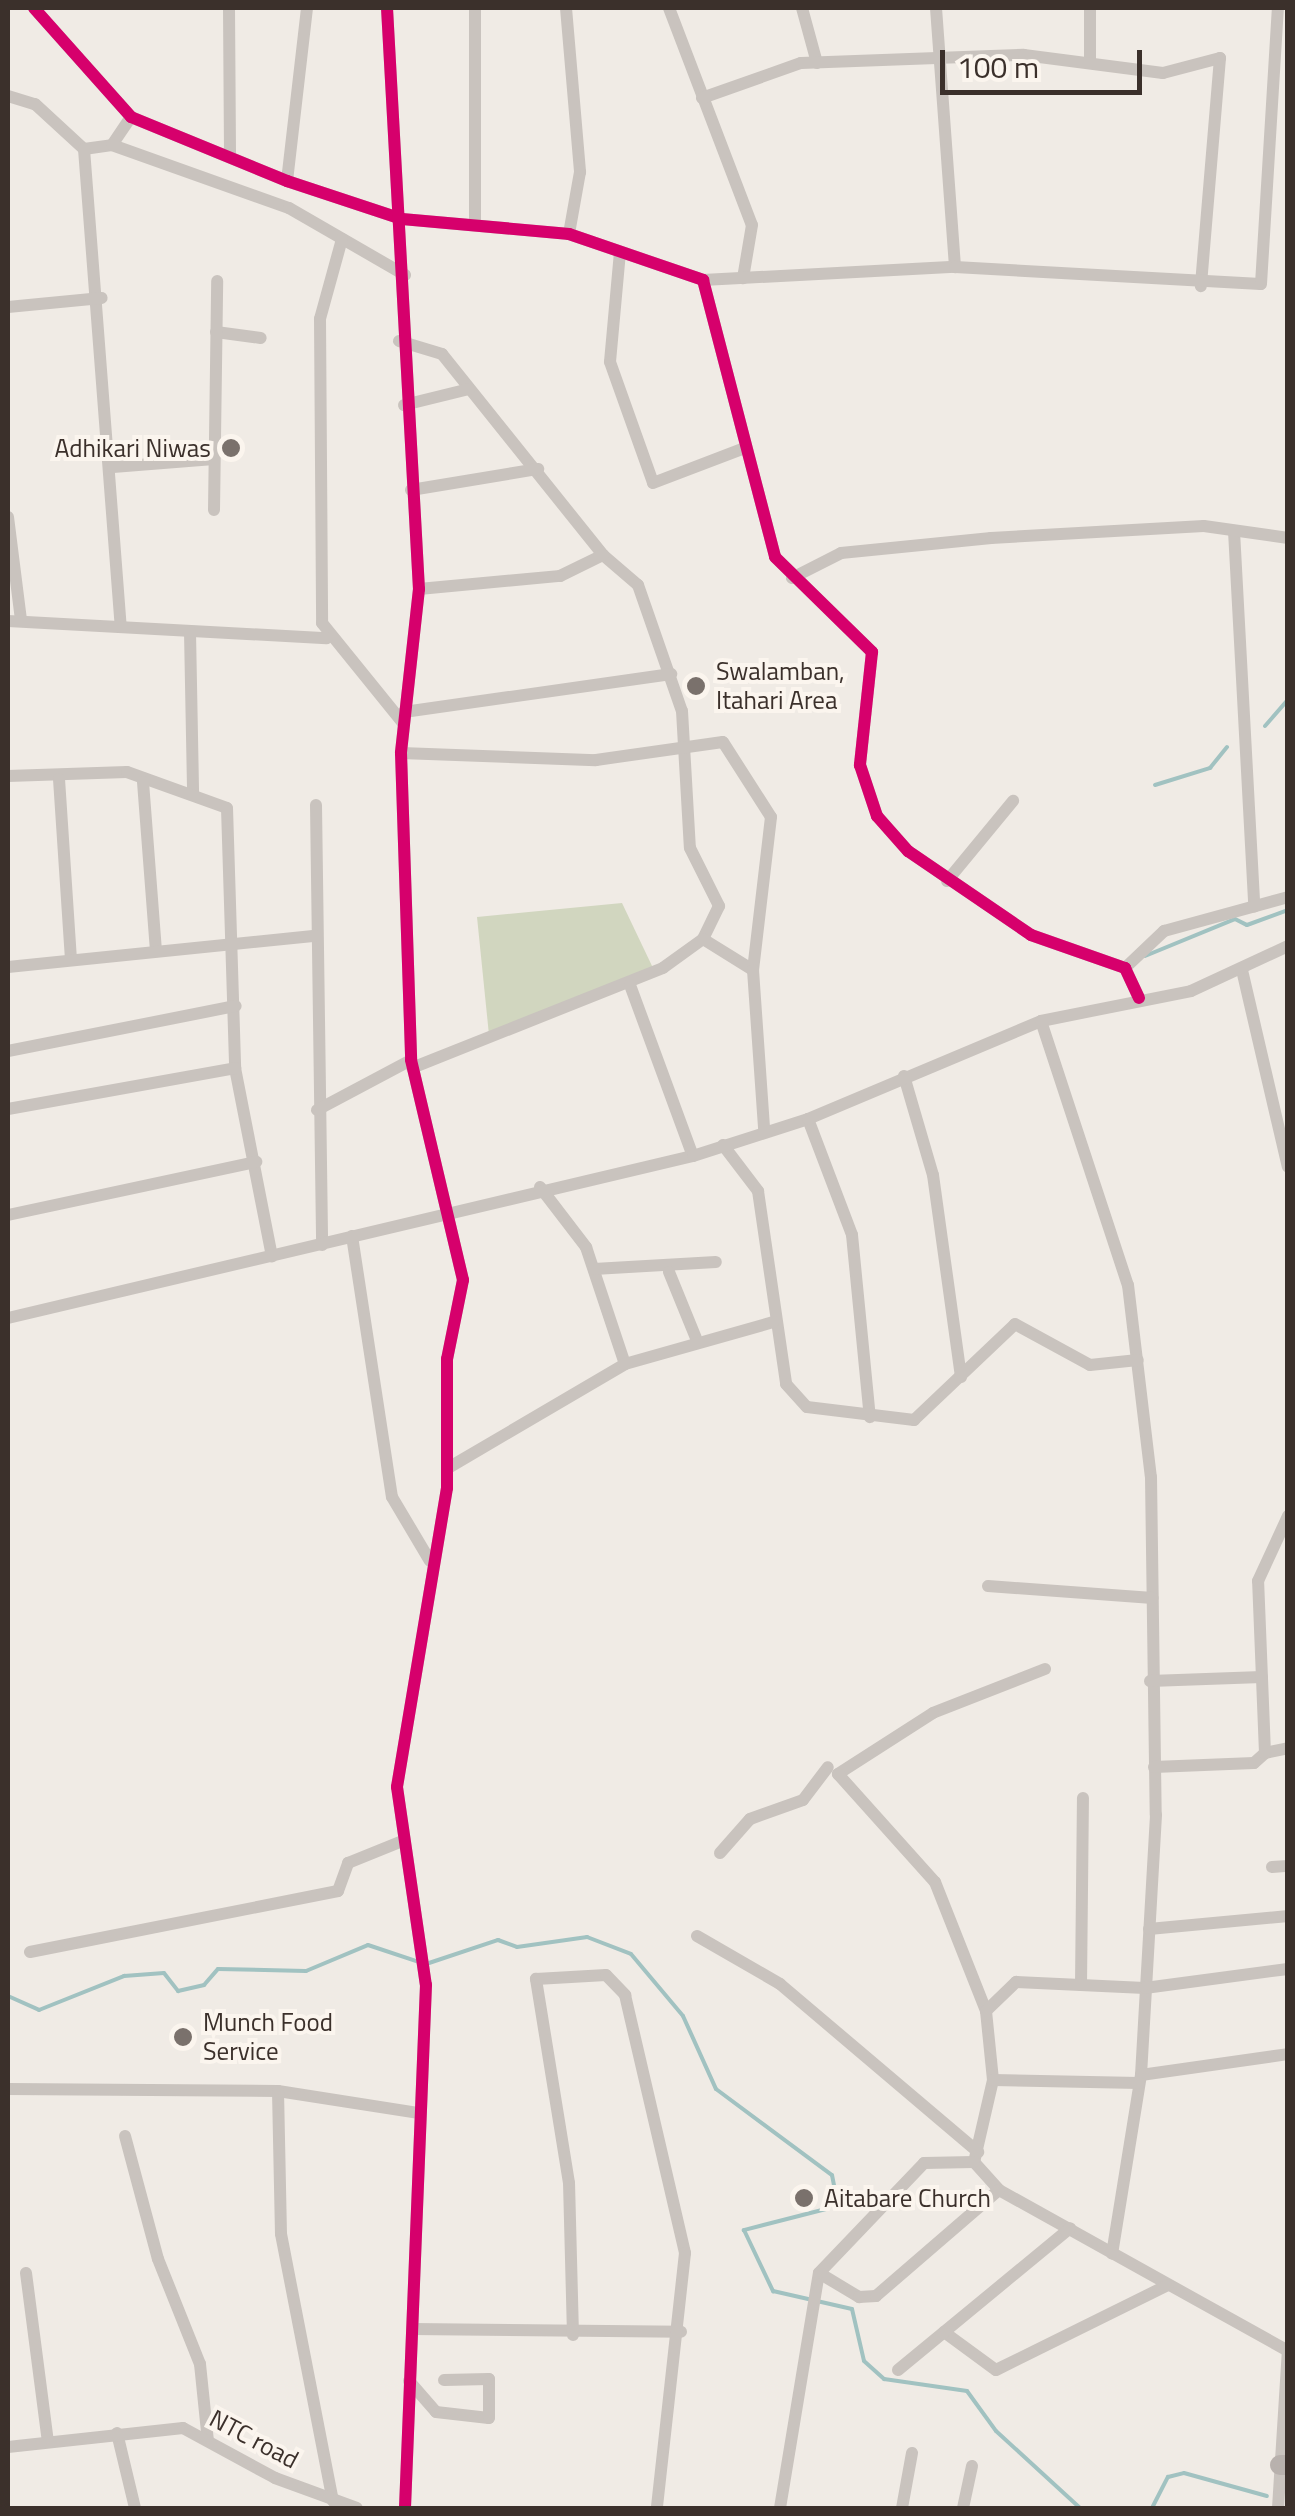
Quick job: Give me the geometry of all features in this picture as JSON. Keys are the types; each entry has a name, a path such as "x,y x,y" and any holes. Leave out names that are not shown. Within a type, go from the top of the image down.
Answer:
{"street":[{"path":"34,8 131,117 287,181 402,219 475,220 569,234 703,280 955,267 1201,286 1261,284 1278,8"},
{"path":"229,8 230,157"},
{"path":"287,181 307,8"},
{"path":"386,8 390,194 402,219 406,276 399,341 419,589 401,754 411,1064 451,1207 463,1280 447,1359 448,1468 430,1561 397,1787 400,1842 426,1986 405,2508"},
{"path":"475,8 475,220"},
{"path":"566,8 580,172 569,234"},
{"path":"669,8 752,225 742,278"},
{"path":"802,8 817,63"},
{"path":"936,8 955,267"},
{"path":"1090,8 1090,63"},
{"path":"702,98 779,67 817,63 940,60 1090,63 1163,73 1220,58 1201,286"},
{"path":"8,96 35,104 84,149"},
{"path":"112,144 131,117"},
{"path":"84,149 112,144 288,208 406,276"},
{"path":"84,149 81,191 102,298 121,627"},
{"path":"342,238 320,319 328,638 404,718"},
{"path":"620,252 610,362 652,483 742,449"},
{"path":"703,280 742,449 776,557 792,578 872,652 862,784 908,852 1031,935 1125,968 1139,998"},
{"path":"214,510 217,281"},
{"path":"8,307 102,298"},
{"path":"216,332 261,338"},
{"path":"317,1110 411,1064 630,985 703,939 719,906 690,848 672,674 638,585 603,555 538,469 434,347 399,341"},
{"path":"404,404 469,389"},
{"path":"112,467 214,458"},
{"path":"411,490 538,469"},
{"path":"8,517 14,620 328,638"},
{"path":"792,578 841,553 1234,531 1288,538"},
{"path":"1234,531 1254,906"},
{"path":"419,589 560,576 603,555"},
{"path":"190,632 193,793"},
{"path":"404,718 672,674"},
{"path":"401,754 596,760 723,742 771,817 753,970 764,1129"},
{"path":"8,776 59,780 104,771 193,793 227,808 235,939 235,1068 272,1256"},
{"path":"59,780 72,960"},
{"path":"144,782 156,951"},
{"path":"948,880 1014,801"},
{"path":"316,805 317,1110 322,1244"},
{"path":"1125,968 1164,931 1288,897"},
{"path":"8,968 235,939 315,936"},
{"path":"703,939 753,970"},
{"path":"8,1318 322,1244 451,1207 694,1156 764,1129 808,1119 1041,1021 1242,970 1288,946"},
{"path":"1242,970 1288,1167"},
{"path":"630,985 694,1156"},
{"path":"8,1051 236,1006"},
{"path":"1041,1021 1120,1255 1138,1360 1153,1598 1150,1681 1154,1767 1146,1988 1140,2079 1112,2254"},
{"path":"8,1109 235,1068"},
{"path":"904,1076 934,1176 961,1377"},
{"path":"808,1119 852,1235 870,1417"},
{"path":"723,1145 758,1191 774,1322 794,1397 870,1417 929,1414 1015,1324 1090,1365 1138,1360"},
{"path":"8,1215 256,1162"},
{"path":"540,1187 594,1269 625,1364"},
{"path":"352,1236 392,1498 430,1561"},
{"path":"594,1269 638,1262 669,1272 716,1262"},
{"path":"669,1272 696,1338"},
{"path":"448,1468 625,1364 696,1338 774,1322"},
{"path":"1265,1753 1260,1569 1288,1516"},
{"path":"988,1586 1153,1598"},
{"path":"976,2157 993,2080 986,2012 935,1882 838,1774 933,1713 1045,1669"},
{"path":"1150,1681 1262,1677"},
{"path":"1154,1767 1254,1762 1265,1753 1288,1748"},
{"path":"720,1853 750,1819 803,1800 828,1767"},
{"path":"1081,1985 1083,1798"},
{"path":"30,1952 338,1891 348,1863 400,1842"},
{"path":"1272,1867 1288,1866"},
{"path":"1149,1929 1288,1916"},
{"path":"697,1936 780,1984 976,2157 999,2190 1287,2350 1284,2465 1278,2508"},
{"path":"986,2012 1011,1983 1146,1988 1288,1969"},
{"path":"573,2335 569,2183 536,1979 606,1975 624,1994 678,2214 681,2332 657,2508"},
{"path":"993,2080 1140,2079 1288,2054"},
{"path":"8,2089 278,2091 419,2112"},
{"path":"278,2091 281,2234 334,2502"},
{"path":"125,2136 158,2260 200,2364 208,2442"},
{"path":"780,2508 816,2314 818,2279 924,2164 976,2157"},
{"path":"818,2279 858,2297 876,2296 999,2190"},
{"path":"898,2370 1070,2228"},
{"path":"26,2272 48,2442"},
{"path":"944,2332 996,2370 1168,2285"},
{"path":"412,2329 573,2335 681,2332"},
{"path":"409,2381 436,2412 489,2418 490,2379 444,2380"},
{"name":"NTC road","path":"8,2447 183,2428 353,2508"},
{"path":"116,2433 135,2508"},
{"path":"902,2508 912,2453"},
{"path":"963,2508 972,2466"}],"green space":[{"path":"622,903 653,968 489,1035 477,917"}],"waterway":[{"path":"1265,726 1288,700"},
{"path":"1155,785 1210,768 1227,747"},
{"path":"1145,956 1235,919 1247,925 1288,910"},
{"path":"429,1963 498,1940 517,1947 587,1937 631,1954 683,2016 716,2089 832,2175 836,2195 826,2209 744,2230 773,2291 852,2309 864,2361 884,2379 967,2391 996,2431 1080,2508"},
{"path":"8,1996 39,2010 124,1976 164,1973 178,1991 204,1985 218,1969 306,1971 368,1945 416,1961"},
{"path":"1152,2508 1168,2477 1184,2473 1267,2496"}],"cycle path":[{"path":"34,8 131,117 287,181 402,219 569,234 703,280 775,557 872,652 860,765 877,816 908,851 1031,935 1125,968 1139,998"},
{"path":"387,8 419,589 401,753 411,1060 463,1280 447,1359 447,1488 397,1787 426,1985 405,2508"}],"place":[{"name":"Adhikari Niwas","path":"231,448"},
{"name":"Swalamban, Itahari Area","path":"696,686"},
{"name":"Munch Food Service","path":"183,2037"},
{"name":"Aitabare Church","path":"804,2198"}]}
